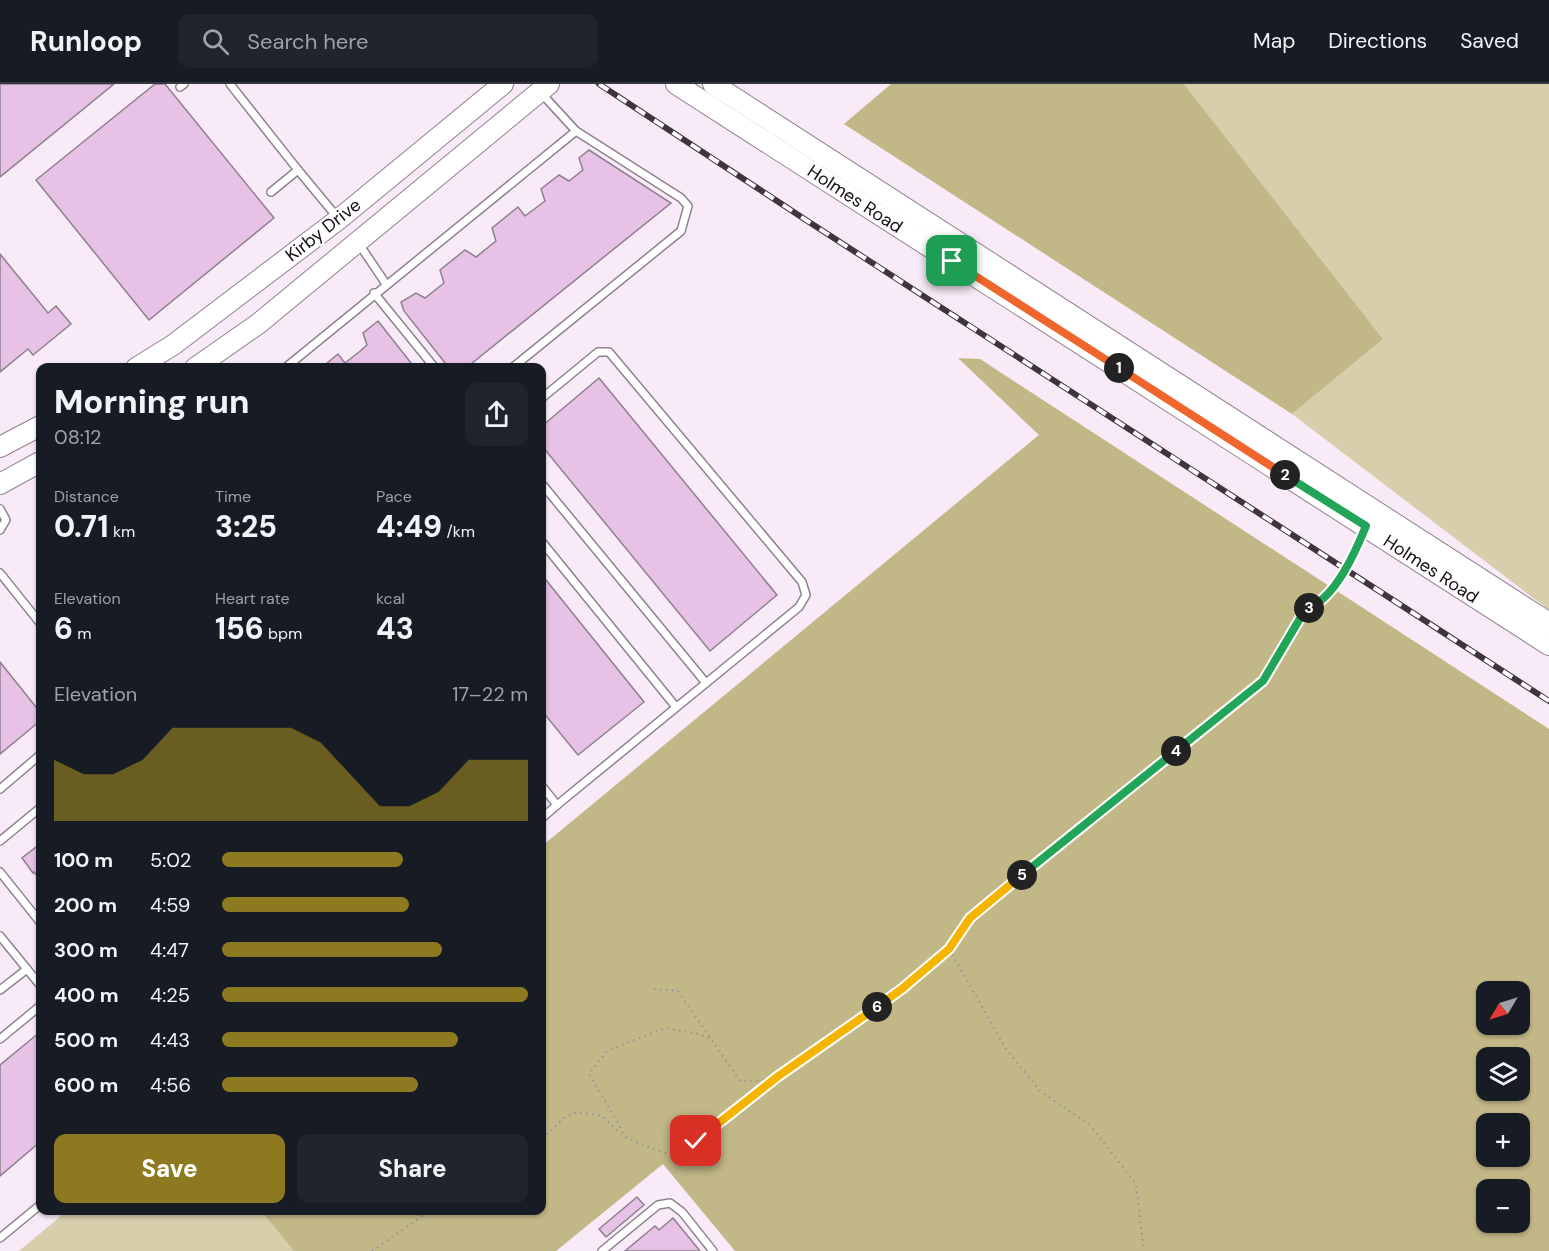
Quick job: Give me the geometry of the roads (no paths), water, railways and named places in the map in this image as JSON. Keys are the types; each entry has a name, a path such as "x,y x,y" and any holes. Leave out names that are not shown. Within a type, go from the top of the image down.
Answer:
{"main road":[{"name":"Kirby Drive","path":"144,363 173,345 339,219 503,84"},
{"name":"Holmes Road","path":"676,84 1549,645"},
{"name":"Holmes Road","path":"713,84 1549,623"},
{"name":"Kirby Drive","path":"202,363 258,324 544,88"},
{"path":"339,219 358,243"},
{"path":"0,447 36,428"},
{"path":"0,484 36,464"}],"lane":[{"path":"230,84 339,219"},
{"path":"518,363 681,231 687,217 688,206 681,198 576,131 544,88"},
{"path":"291,363 374,293 576,131"},
{"path":"271,192 298,170"},
{"path":"358,243 386,284"},
{"path":"374,293 431,363"},
{"path":"546,395 598,352 609,352 802,582 806,595 799,607 546,815"},
{"path":"546,489 706,682"},
{"path":"0,509 6,520 0,530"},
{"path":"546,547 676,707"},
{"path":"0,573 36,618"},
{"path":"0,789 36,758"},
{"path":"546,791 557,805"},
{"path":"0,840 36,811"},
{"path":"0,872 36,917"},
{"path":"0,936 36,980"},
{"path":"0,990 27,969"},
{"path":"0,1039 36,1009"},
{"path":"602,1251 658,1205 670,1203 682,1212 713,1251"},
{"path":"0,1238 36,1208"}],"railway":[{"path":"599,84 1549,701"}]}
